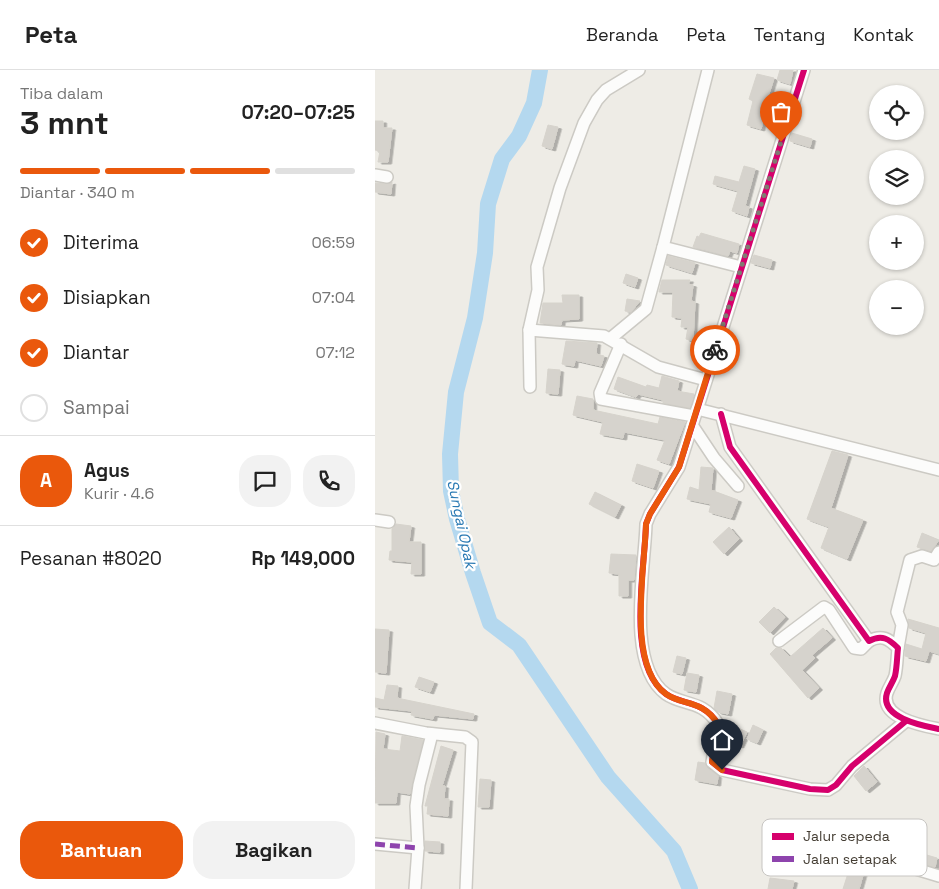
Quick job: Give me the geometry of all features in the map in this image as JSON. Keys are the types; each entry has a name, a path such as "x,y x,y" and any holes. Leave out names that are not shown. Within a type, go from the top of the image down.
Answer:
{"street":[{"path":"530,387 532,330 538,290 537,267 560,188 584,122 606,90 639,70"},
{"path":"708,70 646,309 616,341 600,393 601,399 694,417 721,414 939,470"},
{"path":"804,70 679,467 650,514 646,524 640,620 645,659 657,684 667,694 695,703 718,724 711,758 714,766 809,789 828,790 836,785 852,766 906,721"},
{"path":"663,247 741,268"},
{"path":"532,330 593,334 616,341 658,367 706,380"},
{"path":"721,414 730,447 869,641"},
{"path":"694,417 714,458 738,486"},
{"path":"375,520 389,522"},
{"path":"939,552 934,560 922,556 910,560 897,612 897,617 903,625 895,675 886,697 896,715 906,721 939,729"},
{"path":"779,641 824,607 829,610 854,648 861,649 869,641 881,637 890,640 898,648"},
{"path":"375,723 432,734 465,736 472,742 474,747 466,889"},
{"path":"415,889 418,848 416,806 419,785 432,734"},
{"path":"375,844 418,848"},
{"path":"927,872 939,876"}],"building":[{"path":"780,70 793,70 790,84 777,80"},
{"path":"757,74 774,78 768,97 772,98 769,105 767,105 761,129 747,125 753,101 749,99"},
{"path":"375,121 383,121 383,128 392,128 388,162 378,162 380,151 375,150"},
{"path":"548,125 558,127 552,149 542,146"},
{"path":"792,133 812,139 810,147 790,141"},
{"path":"744,166 755,169 745,206 749,207 747,216 732,211 738,191 713,184 715,176 739,182"},
{"path":"392,182 391,194 375,192 375,183 386,184"},
{"path":"701,233 739,244 737,253 730,251 728,256 693,247 697,236 699,237"},
{"path":"754,255 772,260 770,268 751,263"},
{"path":"668,256 695,263 692,273 666,265"},
{"path":"626,274 638,278 635,287 623,283"},
{"path":"662,280 690,280 688,284 693,285 691,301 695,302 693,341 686,339 688,327 681,327 682,318 672,317 673,292 659,292"},
{"path":"562,295 579,295 579,319 562,320 561,325 540,323 543,303 563,303"},
{"path":"627,299 640,301 631,312 625,311"},
{"path":"697,335 705,336 702,352 694,351"},
{"path":"566,341 597,343 596,354 604,356 601,366 575,360 574,366 562,364"},
{"path":"548,369 560,370 558,394 546,393"},
{"path":"662,376 679,381 677,391 694,394 690,408 663,403 663,400 638,394 636,397 614,389 618,377 646,387 647,385 659,388"},
{"path":"577,396 593,399 593,410 658,424 660,417 685,422 669,464 657,460 665,440 624,432 623,438 600,434 603,422 573,415"},
{"path":"832,451 848,455 831,508 863,520 847,559 821,548 829,527 807,519"},
{"path":"637,464 659,471 653,488 632,481"},
{"path":"701,467 713,468 711,490 738,500 731,518 709,512 711,504 687,499 690,487 699,490"},
{"path":"595,492 621,505 615,517 589,504"},
{"path":"396,524 411,526 409,542 421,542 421,574 411,574 412,562 389,560 390,551 392,551 392,529"},
{"path":"729,527 739,539 724,554 713,542"},
{"path":"922,533 939,540 931,551 917,547"},
{"path":"611,554 636,555 634,580 628,580 628,596 619,596 619,574 609,573"},
{"path":"774,607 785,617 770,633 759,622"},
{"path":"908,619 939,628 939,654 929,651 926,661 905,656 906,644 922,649 926,633 909,628"},
{"path":"823,628 832,638 812,655 815,658 802,670 819,688 808,698 770,654 776,648 781,648 790,657"},
{"path":"375,629 389,630 386,673 375,672"},
{"path":"677,656 686,658 682,674 673,672"},
{"path":"687,673 699,675 696,692 684,690"},
{"path":"419,677 434,682 430,692 415,687"},
{"path":"387,685 398,686 397,698 474,714 473,719 434,715 433,719 411,715 412,711 375,707 375,698 384,700"},
{"path":"717,691 732,694 728,714 718,712 714,708"},
{"path":"753,725 763,730 757,743 747,739"},
{"path":"738,728 747,732 740,746 732,743"},
{"path":"376,732 385,734 383,749 400,751 402,736 423,740 410,794 397,792 396,803 375,803"},
{"path":"441,746 453,750 442,786 445,786 444,799 449,799 448,816 427,814 428,806 425,806"},
{"path":"698,762 705,763 707,768 718,776 717,784 695,780"},
{"path":"864,766 877,782 866,791 854,776"},
{"path":"480,779 491,780 489,807 478,807"},
{"path":"425,841 440,842 440,852 425,851"},
{"path":"927,855 937,858 935,867 927,865"},
{"path":"847,876 863,876 859,889 843,889"},
{"path":"770,878 794,881 792,889 768,889"}],"waterway":[{"name":"Sungai Opak","path":"540,70 534,103 519,136 502,159 488,204 485,253 475,318 456,392 450,454 451,491 457,519 490,623 519,645 608,777 674,851 690,889"}],"marked path":[{"path":"375,844 418,848"}],"cycle path":[{"path":"804,70 679,467 650,514 646,524 641,590 641,639 645,661 653,680 672,698 706,710 718,724 712,762 722,770 810,789 828,790 836,785 852,766 906,721"},
{"path":"721,414 730,447 869,641 885,638 898,648 895,676 887,693 886,702 890,709 904,719 923,726 939,729"}],"way so far":[{"path":"715,350 781,142"}],"route":[{"path":"715,350 679,467 650,514 646,524 646,556 640,620 645,659 657,684 667,694 695,703 718,724 711,758 714,766 722,770"}]}
